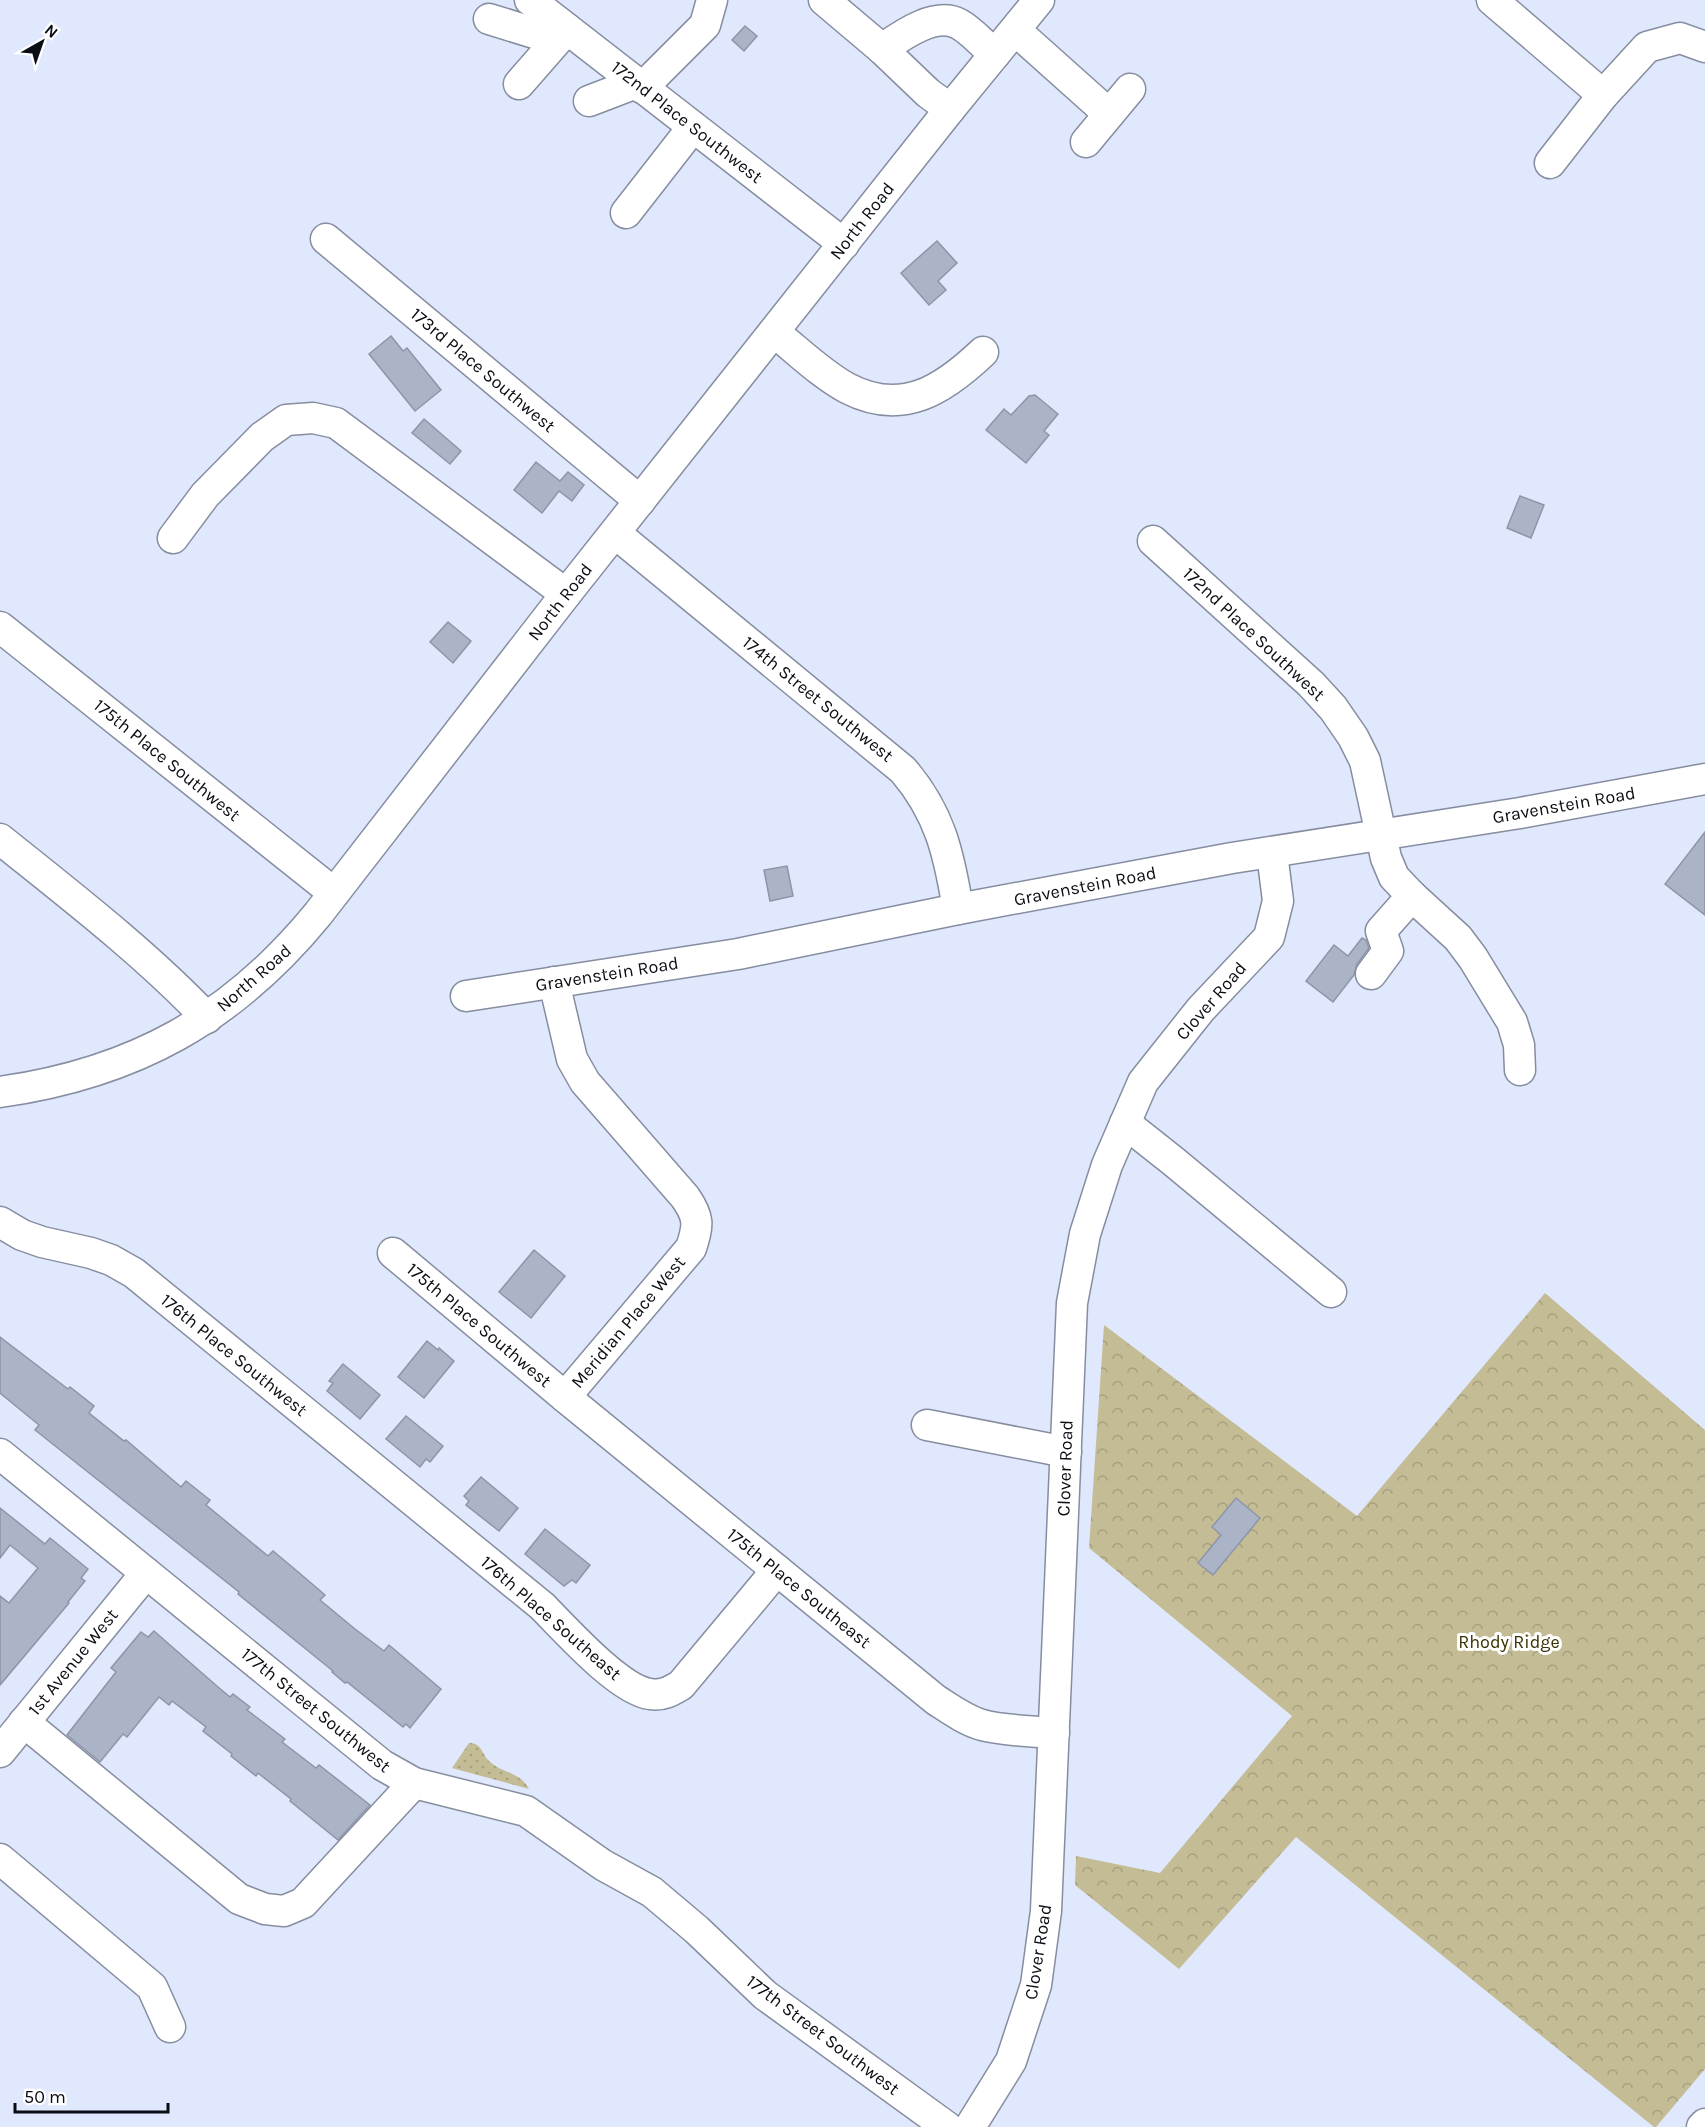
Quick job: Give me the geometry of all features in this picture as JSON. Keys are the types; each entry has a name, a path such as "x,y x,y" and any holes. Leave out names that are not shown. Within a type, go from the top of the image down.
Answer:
{"street":[{"name":"172nd Place Southwest","path":"530,0 562,35 639,85 844,244"},
{"path":"589,101 639,85 705,25 712,0"},
{"path":"824,0 950,110"},
{"name":"North Road","path":"0,1092 71,1079 154,1048 207,1018 274,964 300,936 566,594 1039,0"},
{"path":"1494,1 1603,95"},
{"path":"489,20 562,35 519,84"},
{"path":"882,49 933,20 957,23 995,54"},
{"path":"1015,30 1109,114"},
{"path":"1550,163 1603,95 1647,47 1680,38 1705,47"},
{"path":"1086,142 1130,89"},
{"path":"626,213 693,127"},
{"name":"173rd Place Southwest","path":"326,239 640,501"},
{"path":"774,332 847,388 888,401 900,401 932,391 963,371 983,352"},
{"path":"173,538 205,495 262,437 286,420 313,418 336,423 566,594"},
{"name":"174th Street Southwest","path":"615,533 903,770 920,789 943,835 958,909"},
{"name":"172nd Place Southwest","path":"1153,541 1311,684 1333,708 1353,737 1365,761 1386,858 1394,877 1412,896 1443,922 1473,958 1512,1022 1519,1045 1520,1070"},
{"name":"175th Place Southwest","path":"0,627 334,893"},
{"name":"Gravenstein Road","path":"466,996 738,954 958,909 1232,858 1520,813 1705,780"},
{"path":"0,839 68,893 176,987 207,1018"},
{"name":"Clover Road","path":"970,2127 1011,2061 1036,1984 1046,1911 1072,1303 1085,1234 1107,1165 1143,1083 1201,1009 1269,937 1278,901 1272,853"},
{"path":"1371,974 1388,951 1381,931 1412,896"},
{"name":"Meridian Place West","path":"554,982 572,1059 585,1082 685,1197 696,1213 697,1230 691,1248 565,1397"},
{"path":"1125,1123 1330,1292"},
{"name":"176th Place Southwest","path":"0,1222 22,1235 111,1260 134,1273 447,1529"},
{"name":"175th Place Southwest","path":"393,1253 565,1397"},
{"name":"175th Place Southeast","path":"565,1397 936,1700 981,1725 1054,1733"},
{"path":"927,1425 1066,1452"},
{"name":"177th Street Southwest","path":"0,1454 382,1766 414,1783 526,1811 603,1866 652,1892 697,1930 765,1995 947,2127"},
{"name":"176th Place Southeast","path":"447,1529 542,1606 577,1643 626,1684 650,1694 671,1692 681,1685 777,1570"},
{"name":"1st Avenue West","path":"0,1752 147,1573"},
{"path":"24,1722 239,1899 266,1909 284,1911 303,1903 414,1783"},
{"path":"0,1859 152,1987 171,2027"}],"green space":[{"name":"Rhody Ridge","path":"1545,1293 1705,1430 1705,2069 1656,2127 1296,1837 1179,1969 1075,1885 1076,1856 1160,1873 1292,1716 1089,1548 1104,1325 1357,1516"},
{"path":"469,1743 481,1749 494,1765 521,1779 529,1789 452,1768"}],"building":[{"path":"745,26 757,36 744,51 732,40"},
{"path":"937,241 957,263 938,281 946,290 929,305 901,273"},
{"path":"391,336 403,351 407,348 441,390 415,411 369,354"},
{"path":"1035,395 1058,414 1044,431 1049,435 1026,463 986,430 1004,409 1011,415 1029,396"},
{"path":"424,419 461,451 450,464 412,433"},
{"path":"536,462 560,481 568,472 584,485 572,501 559,491 542,513 514,490"},
{"path":"1520,496 1544,505 1531,538 1507,528"},
{"path":"448,622 471,641 453,663 430,642"},
{"path":"1705,832 1705,915 1665,884"},
{"path":"787,866 793,896 770,901 764,870"},
{"path":"1362,938 1366,940 1369,948 1357,964 1354,975 1333,1002 1306,981 1334,945 1348,956"},
{"path":"534,1250 565,1276 531,1318 499,1292"},
{"path":"0,1337 94,1406 89,1413 124,1441 126,1440 181,1487 186,1481 210,1500 206,1505 268,1556 273,1551 325,1595 320,1600 355,1629 384,1651 389,1645 441,1689 410,1728 406,1724 403,1727 347,1682 345,1683 238,1594 239,1592 35,1430 39,1425 0,1393"},
{"path":"427,1341 454,1361 424,1398 398,1377"},
{"path":"343,1364 380,1395 360,1419 327,1391 333,1383 329,1381"},
{"path":"406,1416 443,1446 430,1462 426,1459 420,1467 386,1439"},
{"path":"481,1477 518,1508 499,1531 466,1505 469,1501 464,1496"},
{"path":"1236,1498 1260,1518 1213,1575 1198,1563 1221,1535 1212,1527"},
{"path":"0,1508 45,1544 50,1538 88,1569 81,1578 85,1581 69,1603 0,1685 0,1596 9,1603 38,1568 10,1545 0,1558"},
{"path":"545,1529 590,1565 576,1583 572,1580 564,1586 525,1554"},
{"path":"154,1631 230,1697 233,1694 250,1707 247,1710 285,1739 282,1742 316,1768 319,1765 370,1805 338,1840 258,1773 256,1776 231,1756 232,1754 203,1731 206,1727 172,1701 169,1705 159,1697 127,1737 123,1734 100,1762 67,1735 116,1672 111,1668 141,1632 148,1637"}]}
